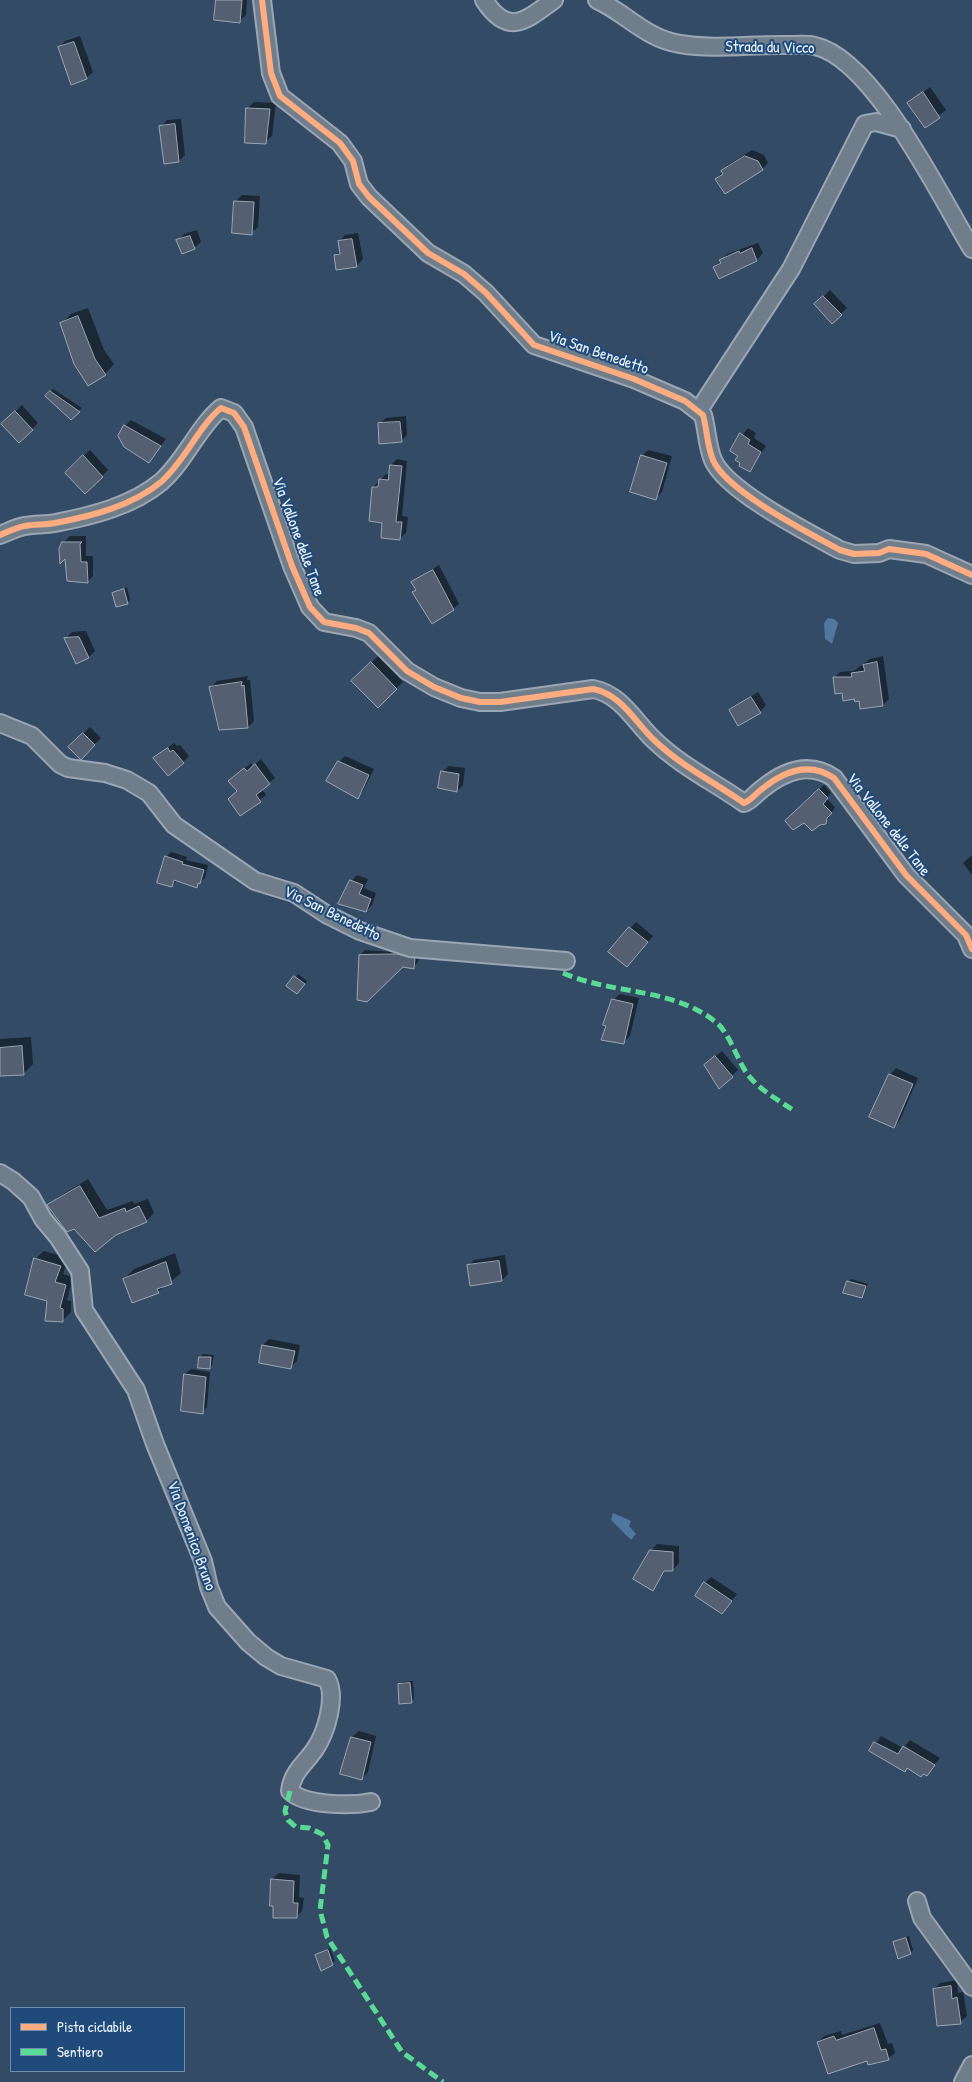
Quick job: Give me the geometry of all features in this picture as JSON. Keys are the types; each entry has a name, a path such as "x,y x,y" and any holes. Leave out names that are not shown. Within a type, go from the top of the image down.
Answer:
{"street":[{"name":"Via San Benedetto","path":"262,0 271,73 280,96 340,143 353,161 359,184 369,197 428,253 464,274 486,293 534,345 634,379 684,400 699,410"},
{"path":"484,0 493,14 506,22 517,23 554,0"},
{"name":"Strada du Vicco","path":"597,0 645,33 678,44 726,48 775,45 816,46 845,61 868,86 902,129 972,249"},
{"path":"902,129 876,122 865,124 791,269 699,410 703,415 713,460 732,483 754,500 840,550 854,554 879,553 888,550 926,554 972,575"},
{"name":"Via Vallone delle Tane","path":"0,535 24,526 54,524 91,515 135,499 161,482 178,464 212,415 221,408 234,413 244,427 292,566 310,607 324,622 356,628 369,634 406,671 434,687 461,698 480,702 500,702 593,689 606,692 631,713 654,740 680,762 744,803 751,800 774,779 790,772 805,769 822,770 834,778 906,875 966,935 972,949"},
{"name":"Via San Benedetto","path":"0,723 32,736 68,768 106,773 134,784 149,793 174,825 255,881 294,893 326,914 360,931 410,948 566,961"},
{"name":"Via Domenico Bruno","path":"0,1173 18,1184 31,1197 43,1220 58,1237 80,1271 84,1310 136,1390 155,1444 203,1562 209,1587 217,1607 248,1642 266,1657 281,1666 327,1679 331,1687 324,1731 315,1750 300,1765 291,1781 290,1791 296,1797 335,1804 355,1805 371,1802"},
{"path":"917,1901 922,1918 972,1988"},
{"path":"963,2082 972,2065"}],"water":[{"path":"828,618 834,619 838,623 832,644 825,639 824,623"},
{"path":"613,1513 631,1521 629,1526 636,1534 631,1540 611,1520"}],"building":[{"path":"216,0 242,0 240,23 214,20"},
{"path":"74,42 87,79 71,85 58,47"},
{"path":"923,92 940,118 925,128 907,103"},
{"path":"246,108 270,109 266,144 245,143"},
{"path":"175,124 179,162 164,164 159,126"},
{"path":"745,156 758,161 763,170 725,194 715,179 723,174 721,171"},
{"path":"234,201 254,202 252,235 232,233"},
{"path":"190,236 195,249 182,254 176,240"},
{"path":"352,239 357,267 336,270 334,255 340,254 338,241"},
{"path":"752,248 757,261 719,279 713,267 721,263 719,260 739,251 740,253"},
{"path":"823,296 842,315 832,324 814,304"},
{"path":"78,316 95,359 106,375 88,386 74,364 60,323"},
{"path":"50,391 80,412 71,420 45,396"},
{"path":"15,411 33,430 19,443 1,424"},
{"path":"400,422 402,442 379,444 378,423"},
{"path":"124,425 161,446 149,463 124,447 118,436"},
{"path":"740,433 750,440 748,444 761,452 750,472 739,466 740,463 735,460 738,456 730,451"},
{"path":"83,455 103,477 85,494 65,473"},
{"path":"641,455 667,463 656,500 630,492"},
{"path":"390,465 402,466 396,522 402,522 400,540 381,538 382,523 369,521 372,487 378,487 379,479 388,480"},
{"path":"62,542 82,542 80,544 81,562 87,562 88,583 67,581 65,559 60,564 59,549"},
{"path":"433,570 454,610 432,624 412,592 416,590 411,582"},
{"path":"124,589 128,604 116,607 112,593"},
{"path":"79,637 89,658 76,664 64,638"},
{"path":"371,662 397,689 378,708 351,681"},
{"path":"877,662 883,706 860,709 859,701 855,702 854,699 843,701 842,693 835,694 833,677 852,677 851,673 865,671 863,665"},
{"path":"242,682 241,686 244,685 248,728 219,730 209,687"},
{"path":"751,697 761,713 738,726 729,710"},
{"path":"83,733 95,745 81,760 68,747"},
{"path":"168,748 170,752 173,750 184,763 168,776 153,758"},
{"path":"338,761 369,775 358,799 326,781"},
{"path":"255,764 270,784 256,795 261,802 240,816 228,799 237,791 228,781 244,768 247,771"},
{"path":"441,771 459,774 457,792 438,788"},
{"path":"819,789 828,798 823,804 832,813 827,818 826,824 820,825 812,831 804,823 793,830 785,821"},
{"path":"165,856 183,862 182,864 204,870 197,888 174,880 172,887 157,883"},
{"path":"350,880 363,885 359,894 371,899 366,912 338,904"},
{"path":"629,927 648,942 627,967 608,952"},
{"path":"397,954 415,958 414,969 403,967 367,1002 357,1000 359,955"},
{"path":"294,976 305,984 297,994 286,986"},
{"path":"612,999 633,1004 624,1044 601,1040 606,1026 603,1025"},
{"path":"22,1046 24,1075 0,1076 0,1048"},
{"path":"715,1056 733,1077 719,1089 704,1065"},
{"path":"889,1074 913,1084 894,1128 869,1117"},
{"path":"80,1186 99,1218 125,1208 126,1212 139,1206 147,1222 116,1235 95,1252 74,1229 67,1232 47,1205"},
{"path":"34,1258 61,1266 55,1282 66,1285 60,1308 63,1309 63,1322 45,1321 47,1301 25,1295"},
{"path":"499,1261 502,1281 470,1286 467,1265"},
{"path":"166,1262 172,1284 157,1289 159,1293 132,1303 123,1279"},
{"path":"847,1281 866,1286 862,1298 843,1293"},
{"path":"262,1345 295,1351 291,1369 259,1363"},
{"path":"199,1357 211,1357 210,1369 198,1368"},
{"path":"184,1374 206,1377 203,1414 181,1411"},
{"path":"650,1550 673,1552 673,1571 664,1571 653,1591 633,1579"},
{"path":"704,1582 732,1601 722,1614 695,1596"},
{"path":"410,1683 412,1703 399,1704 398,1684"},
{"path":"351,1737 371,1742 362,1780 340,1774"},
{"path":"874,1742 898,1754 903,1746 935,1765 927,1776 923,1774 921,1777 907,1768 905,1772 869,1751"},
{"path":"271,1879 294,1881 293,1903 298,1903 297,1918 273,1918 273,1906 270,1906"},
{"path":"906,1938 911,1954 898,1959 893,1942"},
{"path":"328,1950 333,1965 321,1971 315,1955"},
{"path":"951,1986 952,1999 957,1997 961,2024 937,2026 933,1989"},
{"path":"874,2028 881,2050 886,2049 889,2060 868,2065 867,2061 828,2074 817,2042 834,2036 836,2040"}],"marked path":[{"path":"563,973 602,985 662,997 700,1011 722,1028 748,1075 769,1094 793,1110"},
{"path":"290,1791 285,1811 288,1820 296,1827 309,1828 322,1834 328,1845 320,1910 327,1937 402,2052 443,2082"}],"cycle path":[{"path":"262,0 271,73 280,96 340,143 353,161 359,184 369,197 428,253 464,274 486,293 534,345 634,379 685,401 703,415 709,449 713,460 721,472 734,485 770,510 840,550 854,554 879,553 889,549 926,554 972,575"},
{"path":"0,535 16,528 83,517 111,509 137,498 170,474 205,425 221,408 234,413 244,427 292,566 310,607 324,622 356,628 369,633 407,671 434,687 461,698 480,702 500,702 593,689 603,692 620,703 647,733 675,758 744,803 770,783 788,773 806,769 825,773 834,778 906,875 966,935 972,949"}]}
